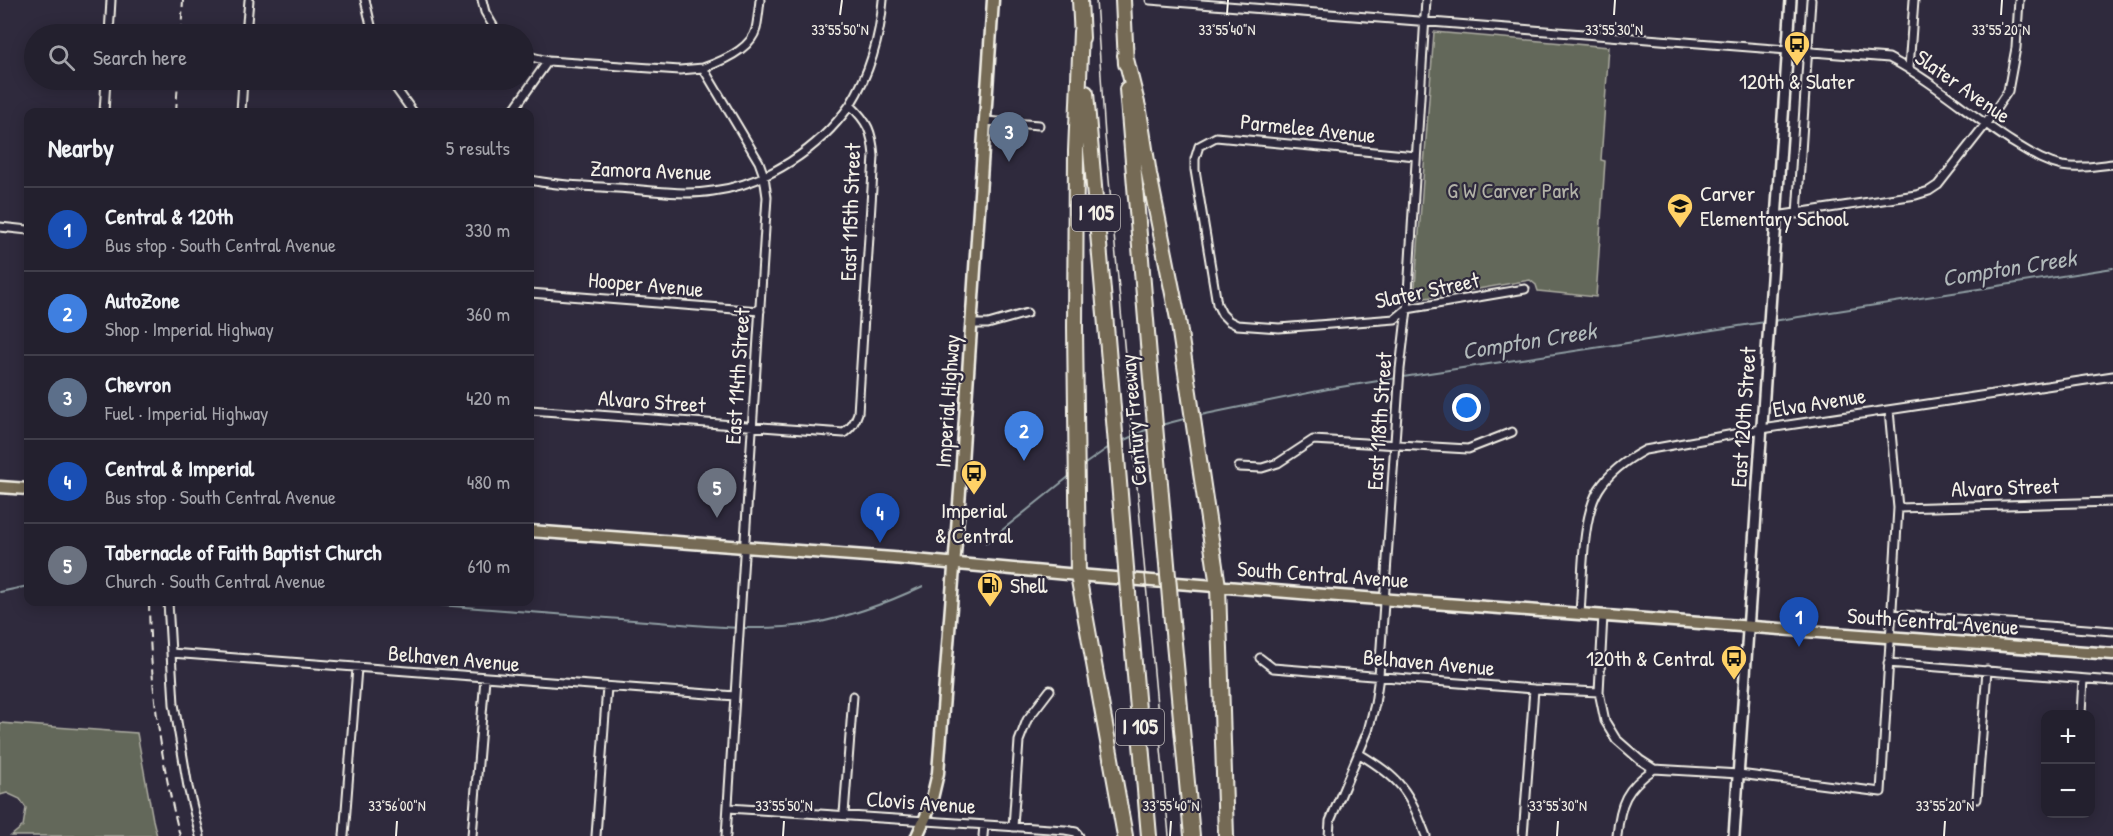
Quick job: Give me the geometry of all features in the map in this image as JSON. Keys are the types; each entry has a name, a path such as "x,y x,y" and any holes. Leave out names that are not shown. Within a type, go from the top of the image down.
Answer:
{"highway":[{"name":"Century Freeway","path":"1080,0 1149,836"},
{"name":"Century Freeway","path":"1123,0 1125,55 1149,356 1192,836"},
{"path":"1081,31 1076,163 1078,575 1125,836"},
{"path":"1125,55 1139,111 1178,319 1218,586 1226,836"}],"main road":[{"name":"Imperial Highway","path":"917,836 926,820 938,773 993,0"},
{"path":"0,487 24,489"},
{"name":"South Central Avenue","path":"534,531 2113,654"}],"street":[{"path":"110,24 111,0"},
{"path":"247,24 249,0"},
{"path":"365,0 371,24"},
{"path":"482,0 485,12 492,24"},
{"path":"534,58 548,61 680,70 703,68 726,60 743,47 756,32 760,0"},
{"path":"850,105 864,80 876,48 883,0"},
{"name":"Slater Avenue","path":"1150,0 1889,58 1908,68 1985,125 2041,159 2064,166 2084,168 2113,164"},
{"name":"East 118th Street","path":"1329,836 1330,821 1368,730 1379,676 1398,395 1407,309 1426,0"},
{"name":"East 120th Street","path":"1734,836 1791,0"},
{"path":"1797,214 1810,0"},
{"path":"1908,68 1914,0"},
{"path":"1776,216 1916,195 1938,185 1985,125 2008,91 2016,48 2019,0"},
{"path":"534,81 548,61"},
{"name":"East 114th Street","path":"703,68 759,162 767,196 726,836"},
{"path":"104,108 105,90"},
{"path":"241,108 242,90"},
{"path":"397,90 410,108"},
{"path":"515,108 528,90"},
{"name":"Zamora Avenue","path":"534,181 690,193 731,188 764,176 809,149 824,137 850,105"},
{"name":"East 115th Street","path":"844,433 855,423 858,413 874,156 869,128 850,105"},
{"path":"985,121 1039,125"},
{"name":"Parmelee Avenue","path":"1229,321 1222,314 1215,293 1195,170 1195,159 1199,146 1216,137 1416,156"},
{"path":"0,227 24,230"},
{"name":"Slater Street","path":"1229,321 1237,325 1260,327 1395,320 1407,309 1525,289"},
{"name":"Hooper Avenue","path":"534,293 760,311"},
{"path":"971,324 988,324 1027,313"},
{"name":"Elva Avenue","path":"1580,613 1589,517 1599,490 1628,459 1645,450 1762,429 2113,376"},
{"name":"Alvaro Street","path":"534,410 844,433"},
{"path":"1603,615 1599,692 1605,721 1616,739 1626,749 1654,769 1739,774 1881,792 1898,508 1889,410"},
{"path":"1239,467 1262,468 1278,463 1313,440 1468,449 1512,432"},
{"name":"Alvaro Street","path":"1898,508 2113,502"},
{"path":"168,606 174,704 188,787 200,836"},
{"name":"South Central Avenue","path":"1891,614 2113,631"},
{"name":"Belhaven Avenue","path":"171,652 735,696"},
{"name":"Belhaven Avenue","path":"1260,658 1273,668 1599,692"},
{"name":"South Central Avenue","path":"1888,663 2113,681"},
{"path":"344,836 357,668"},
{"path":"1977,799 1987,670"},
{"path":"472,836 485,678"},
{"path":"2081,710 2083,679"},
{"path":"596,836 608,687"},
{"path":"1523,836 1534,689"},
{"path":"1013,827 1019,741 1027,720 1050,690"},
{"path":"844,814 854,696"},
{"path":"1358,753 1393,776 1404,788 1413,802 1426,836"},
{"path":"1617,836 1621,805 1640,778 1654,769"},
{"name":"Clovis Avenue","path":"728,808 926,820 1078,834"},
{"path":"983,836 984,825"}],"green space":[{"name":"G W Carver Park","path":"1434,32 1609,47 1601,160 1605,161 1596,297 1538,291 1536,285 1530,280 1414,300"},
{"path":"0,723 137,733 157,836 11,836 23,826 26,808 20,799 7,793 0,795"}],"waterway":[{"name":"Compton Creek","path":"1773,321 2113,268"},
{"name":"Compton Creek","path":"1403,377 1765,322"},
{"name":"Compton Creek","path":"1196,416 1328,389 1397,378"},
{"name":"Compton Creek","path":"1161,425 1188,418"},
{"name":"Compton Creek","path":"1120,442 1150,428"},
{"name":"Compton Creek","path":"1082,466 1112,445"},
{"name":"Compton Creek","path":"986,543 1071,475"},
{"path":"456,606 708,626 770,628 790,627 839,618 882,604 923,586"},
{"path":"0,592 24,587"}],"tram line":[{"path":"1096,0 1105,136 1169,836"}],"railway":[{"path":"182,24 183,0"},
{"path":"176,108 177,90"},
{"path":"149,606 151,661 157,720 180,836"}],"place":[{"name":"120th & Slater","path":"1797,67"},
{"name":"Chevron","path":"1009,162"},
{"name":"Carver Elementary School","path":"1680,229"},
{"name":"AutoZone","path":"1024,461"},
{"name":"Imperial & Central","path":"974,496"},
{"name":"Tabernacle of Faith Baptist Church","path":"717,518"},
{"name":"Central & Imperial","path":"880,543"},
{"name":"Shell","path":"990,608"},
{"name":"Central & 120th","path":"1799,647"},
{"name":"120th & Central","path":"1734,681"}]}
